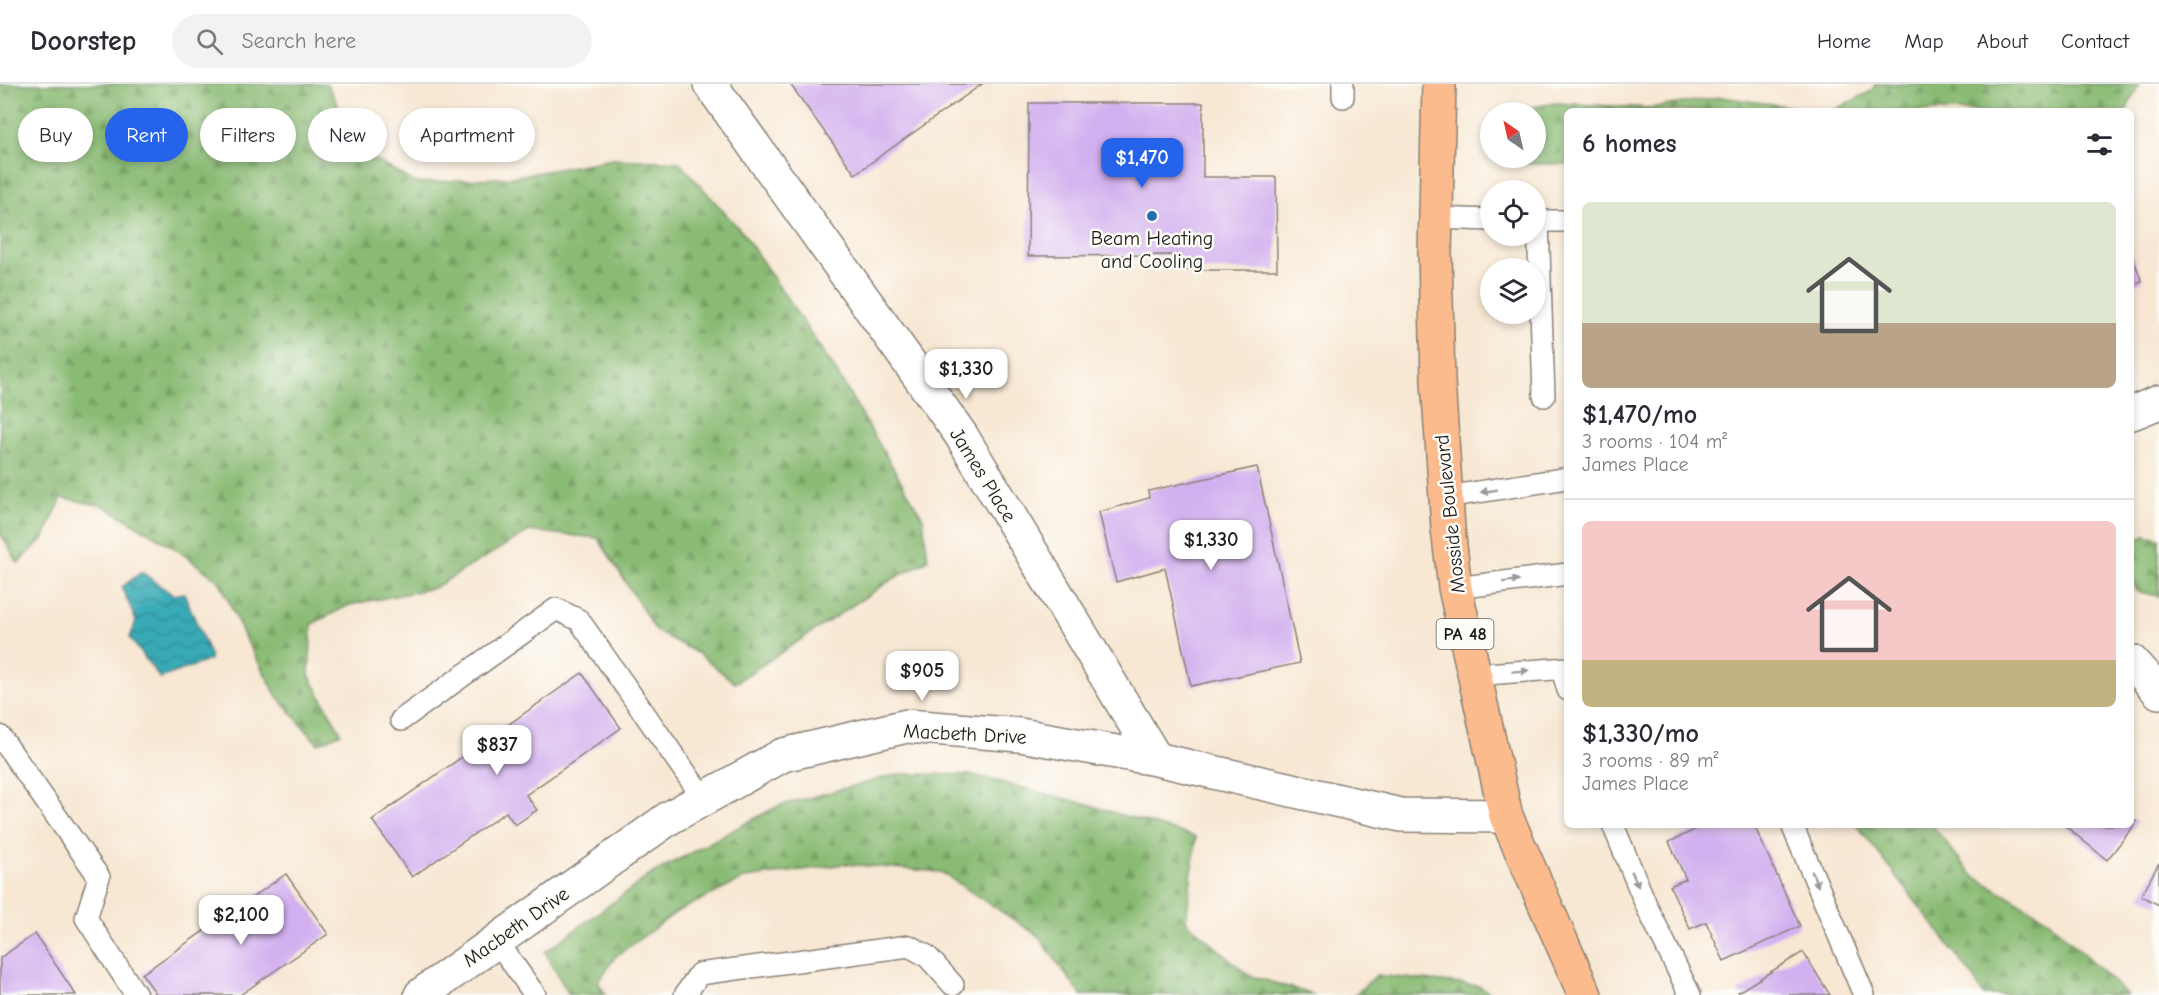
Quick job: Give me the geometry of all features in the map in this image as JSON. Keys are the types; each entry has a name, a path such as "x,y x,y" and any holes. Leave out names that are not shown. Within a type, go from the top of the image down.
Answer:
{"main road":[{"name":"Mosside Boulevard","path":"1439,84 1436,218 1438,381 1455,588 1506,816 1585,995"}],"street":[{"name":"James Place","path":"710,84 961,435 1156,759"},
{"path":"2134,412 2159,402"},
{"path":"2134,665 2159,692"},
{"name":"Macbeth Drive","path":"421,995 669,818 783,756 907,726 1020,735 1156,759 1401,815 1506,816"}],"lane":[{"path":"1436,218 1480,220"},
{"path":"1546,221 1564,221"},
{"path":"1538,246 1544,396"},
{"path":"1446,497 1564,479"},
{"path":"1528,484 1543,496 1564,493"},
{"path":"1455,588 1564,574"},
{"path":"401,720 556,609 579,620 704,799"},
{"path":"1473,675 1564,669"},
{"path":"0,736 99,877 86,918 136,995"},
{"path":"1614,828 1647,906 1690,995"},
{"path":"1793,828 1864,995"},
{"path":"496,941 535,995"},
{"path":"685,995 699,974 909,946 927,956 951,992"}],"green space":[{"path":"0,84 327,84 340,108 308,108 308,162 379,162 416,183 512,177 613,159 679,162 743,233 834,368 923,518 928,560 891,580 735,683 699,654 656,631 598,538 529,531 434,588 349,605 312,624 309,675 341,733 318,744 277,696 245,638 220,582 173,547 104,506 62,498 43,539 18,563 0,533"},
{"path":"1875,84 2139,84 2127,108 1838,108 1872,91"},
{"path":"1721,97 1800,108 1650,108"},
{"path":"1556,103 1650,108 1564,108 1564,164 1546,164 1546,105"},
{"path":"2145,535 2159,538 2159,596 2136,591 2134,542"},
{"path":"898,774 973,775 1082,803 1196,837 1186,921 1248,975 1315,995 1081,995 1037,935 941,872 845,864 746,878 678,911 615,957 598,982 606,995 569,995 545,952 653,873 778,806"},
{"path":"1859,828 1934,828 1972,875 2046,918 2127,995 1983,995 1974,978"},
{"path":"1377,975 1479,986 1493,995 1354,995"}],"water":[{"path":"142,572 173,595 184,593 210,655 210,660 160,678 130,638 136,621 122,587"}],"building":[{"path":"790,84 982,84 855,174"},
{"name":"Beam Heating and Cooling","path":"1029,103 1203,103 1203,177 1276,177 1277,270 1178,270 1179,255 1028,256"},
{"path":"2134,261 2142,281 2134,284"},
{"path":"1257,467 1300,663 1191,686 1165,568 1116,582 1099,512 1149,498 1148,491"},
{"path":"582,673 621,728 526,795 537,810 515,825 506,812 412,877 372,820"},
{"path":"1699,828 1755,828 1800,926 1724,961 1706,922 1690,929 1670,886 1686,879 1669,842"},
{"path":"2068,828 2132,828 2107,860"},
{"path":"2159,863 2159,905 2141,896"},
{"path":"286,874 328,934 240,995 157,995 142,974"},
{"path":"35,934 76,995 0,995 0,958"},
{"path":"1803,952 1830,995 1740,995 1738,992"}],"place":[{"name":"Beam Heating and Cooling","path":"1152,216"}]}
